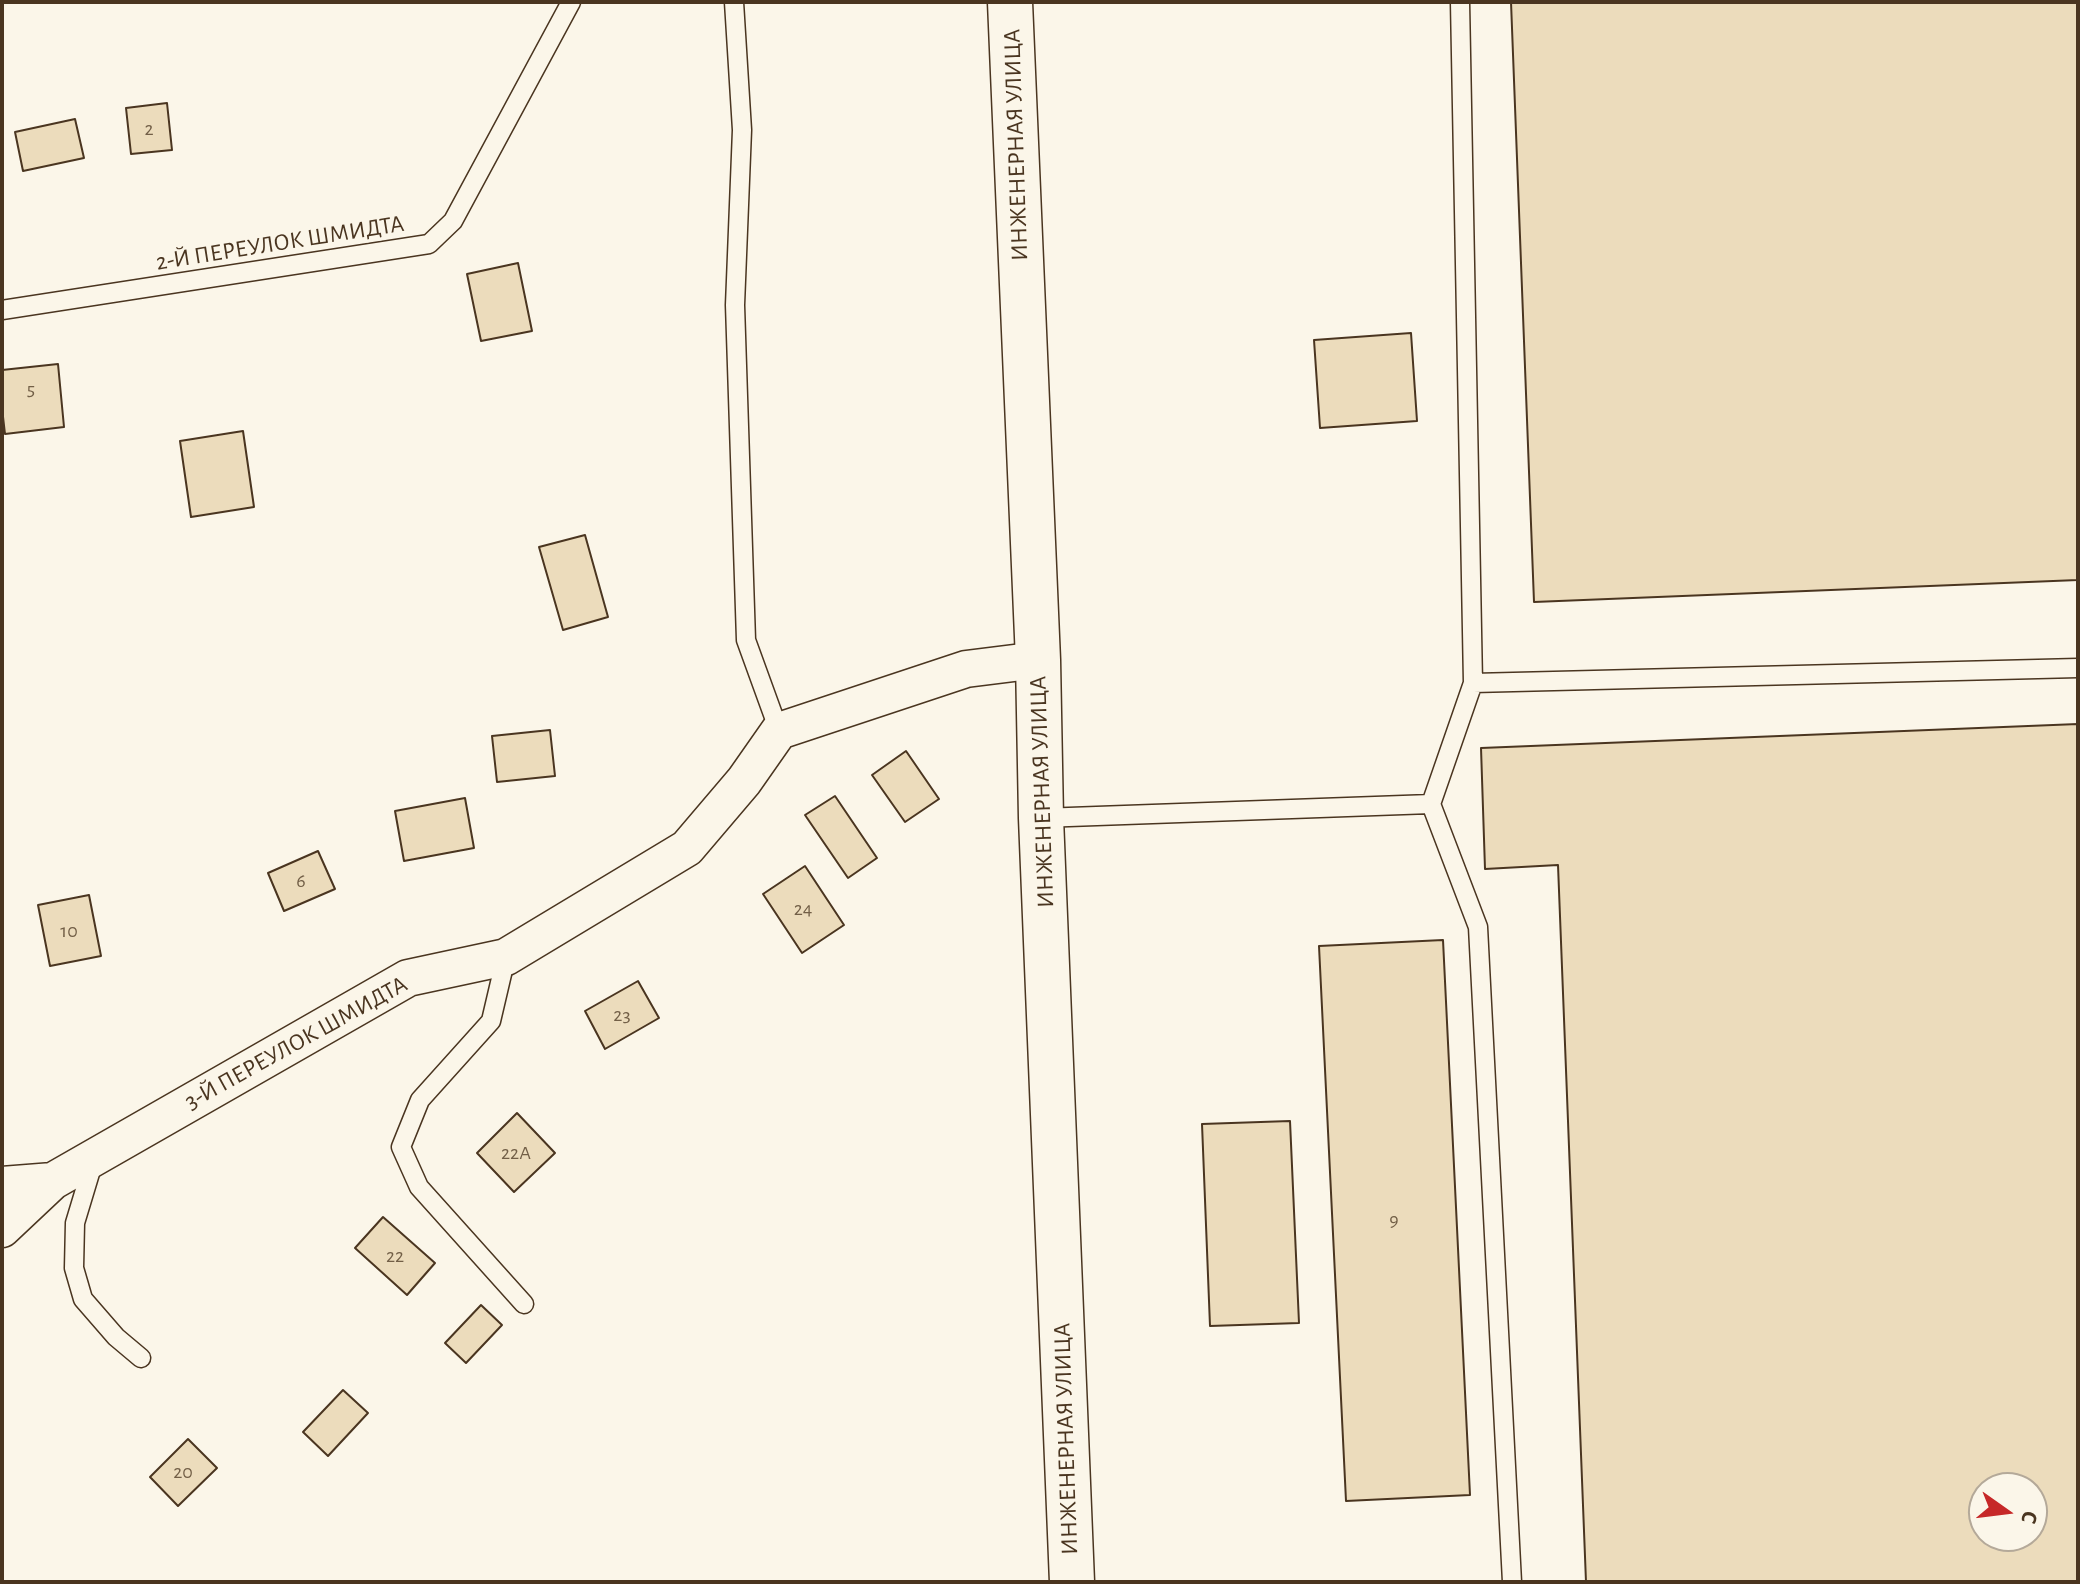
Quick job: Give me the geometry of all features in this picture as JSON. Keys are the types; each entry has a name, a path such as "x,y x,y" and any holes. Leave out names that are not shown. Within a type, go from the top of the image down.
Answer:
{"street":[{"name":"ИНЖЕНЕРНАЯ УЛИЦА","path":"1010,2 1072,1582"},
{"path":"779,731 966,669 1038,660"},
{"name":"3-Й ПЕРЕУЛОК ШМИДТА","path":"2,1185 53,1181 408,978 506,957 687,848 744,781 779,731"},
{"path":"2,1229 53,1181"}],"lane":[{"name":"2-Й ПЕРЕУЛОК ШМИДТА","path":"2,310 429,244 453,221 571,2"},
{"path":"734,2 742,130 735,305 746,640 779,731"},
{"path":"1460,2 1473,683 1431,804 1478,927 1512,1582"},
{"path":"1473,683 2078,668"},
{"path":"1041,818 1431,804"},
{"path":"506,957 491,1021 420,1100 401,1147 419,1187 524,1304"},
{"path":"94,1157 75,1223 74,1268 83,1299 116,1337 141,1358"}],"building":[{"path":"1511,2 2078,2 2078,580 1534,602"},
{"path":"167,103 172,150 131,154 126,108"},
{"path":"75,119 84,158 23,171 15,132"},
{"path":"518,263 532,331 481,341 467,274"},
{"path":"1411,333 1417,421 1320,428 1314,340"},
{"path":"58,364 64,427 5,434 2,370"},
{"path":"243,431 254,507 191,517 180,441"},
{"path":"585,535 608,617 563,630 539,547"},
{"path":"2078,724 2078,1582 1586,1582 1558,865 1485,869 1481,748"},
{"path":"550,730 555,776 497,782 492,736"},
{"path":"906,751 939,799 905,822 872,775"},
{"path":"835,796 877,858 848,878 805,815"},
{"path":"465,798 474,848 404,861 395,811"},
{"path":"318,851 335,889 284,911 268,873"},
{"path":"805,866 844,925 802,953 763,894"},
{"path":"89,895 101,956 50,966 38,905"},
{"path":"1443,940 1470,1495 1346,1501 1319,946"},
{"path":"638,981 659,1018 605,1049 585,1011"},
{"path":"517,1113 555,1153 514,1192 477,1153"},
{"path":"1290,1121 1299,1323 1210,1326 1202,1124"},
{"path":"383,1217 435,1263 407,1295 355,1248"},
{"path":"481,1305 502,1325 466,1363 445,1343"},
{"path":"343,1390 368,1413 328,1456 303,1432"},
{"path":"188,1439 217,1468 178,1506 150,1477"}]}
